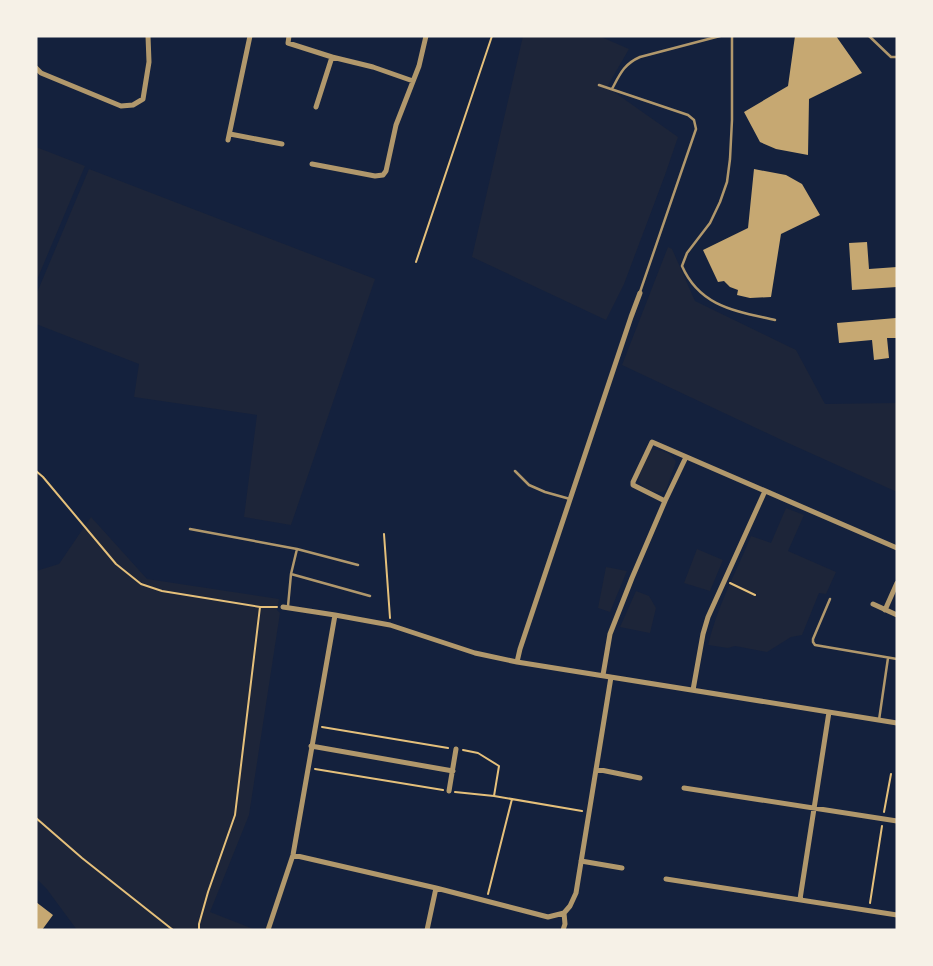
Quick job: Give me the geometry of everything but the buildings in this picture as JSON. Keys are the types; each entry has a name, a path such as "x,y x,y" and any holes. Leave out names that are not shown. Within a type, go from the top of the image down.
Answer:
{"street":[{"path":"36,68 41,73 121,106 133,106 142,99 150,62 148,36"},
{"path":"228,140 250,36"},
{"path":"289,36 288,43 332,57 374,67 414,81"},
{"path":"312,164 375,176 383,175 386,171 396,125 414,81 426,36"},
{"path":"316,107 332,57"},
{"path":"230,134 282,144"},
{"path":"517,662 640,293"},
{"path":"665,500 633,485 652,442 897,548"},
{"path":"602,675 610,634 665,500 686,456"},
{"path":"693,690 708,617 764,491"},
{"path":"886,610 897,584"},
{"path":"873,604 897,615"},
{"path":"285,607 390,626 475,653 517,662 897,723"},
{"path":"268,930 293,855 335,615"},
{"path":"563,930 564,913 570,906 576,893 611,677"},
{"path":"800,899 829,712"},
{"path":"311,746 453,771"},
{"path":"449,791 456,749"},
{"path":"596,769 640,778"},
{"path":"684,788 897,821"},
{"path":"293,855 548,916 564,913"},
{"path":"581,861 622,868"},
{"path":"666,879 897,915"},
{"path":"427,930 436,888"}],"lane":[{"path":"612,89 624,68 631,61 720,36"},
{"path":"732,36 732,120 727,182 710,223 687,253 682,266 688,279 701,294 714,302 726,308 775,320"},
{"path":"869,36 891,57 897,57"},
{"path":"599,85 688,115 694,120 696,129 640,293"},
{"path":"514,471 529,486 570,499"},
{"path":"190,529 297,549 358,565"},
{"path":"285,607 297,549"},
{"path":"291,574 370,596"},
{"path":"830,599 812,642 815,645 897,659"},
{"path":"879,720 888,658"}],"path":[{"path":"416,262 492,36"},
{"path":"36,471 116,564 141,584 162,591 260,607 285,607"},
{"path":"384,534 390,626"},
{"path":"724,580 755,594"},
{"path":"199,930 208,892 235,816 260,607"},
{"path":"315,726 478,753 499,766 494,796"},
{"path":"868,910 891,774"},
{"path":"486,901 512,799"},
{"path":"36,818 82,858 173,930"}],"shaded area":[{"path":"523,36 599,36 629,49 607,87 678,137 624,284 606,320 472,257"},
{"path":"36,147 85,166 36,282"},
{"path":"89,169 375,279 291,525 244,517 257,415 134,397 139,364 36,324 36,295"},
{"path":"668,247 672,249 695,301 796,350 825,404 897,403 897,492 622,365"},
{"path":"652,450 666,453 676,462 666,490 662,492 654,492 645,488 638,478 649,452"},
{"path":"786,508 804,515 788,551 836,572 826,594 819,593 802,635 791,637 767,652 735,646 728,648 708,645 722,603 751,536 771,543"},
{"path":"91,517 147,579 279,599 277,610 280,613 249,815 210,912 256,930 77,930 46,888 36,878 36,571 59,564"},
{"path":"697,549 723,560 710,591 684,583"},
{"path":"606,567 627,571 610,612 598,608"},
{"path":"636,591 649,596 656,608 650,633 620,627"}]}
